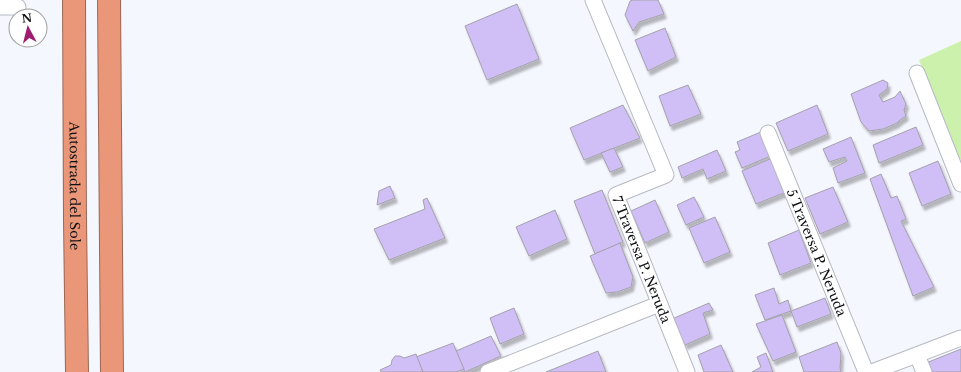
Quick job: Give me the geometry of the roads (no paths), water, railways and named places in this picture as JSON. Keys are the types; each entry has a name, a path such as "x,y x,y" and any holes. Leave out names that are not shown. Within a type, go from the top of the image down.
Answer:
{"highway":[{"name":"Autostrada del Sole","path":"74,0 75,220 78,372"},
{"path":"108,0 112,371"},
{"path":"72,372 75,220"}],"street":[{"name":"7 Traversa P. Neruda","path":"592,0 666,175 616,195 687,372"},
{"path":"0,8 18,7"},
{"path":"917,74 961,184"},
{"name":"5 Traversa P. Neruda","path":"768,133 866,372"},
{"path":"488,372 659,304"},
{"path":"872,372 961,338"},
{"path":"917,355 924,372"}]}
